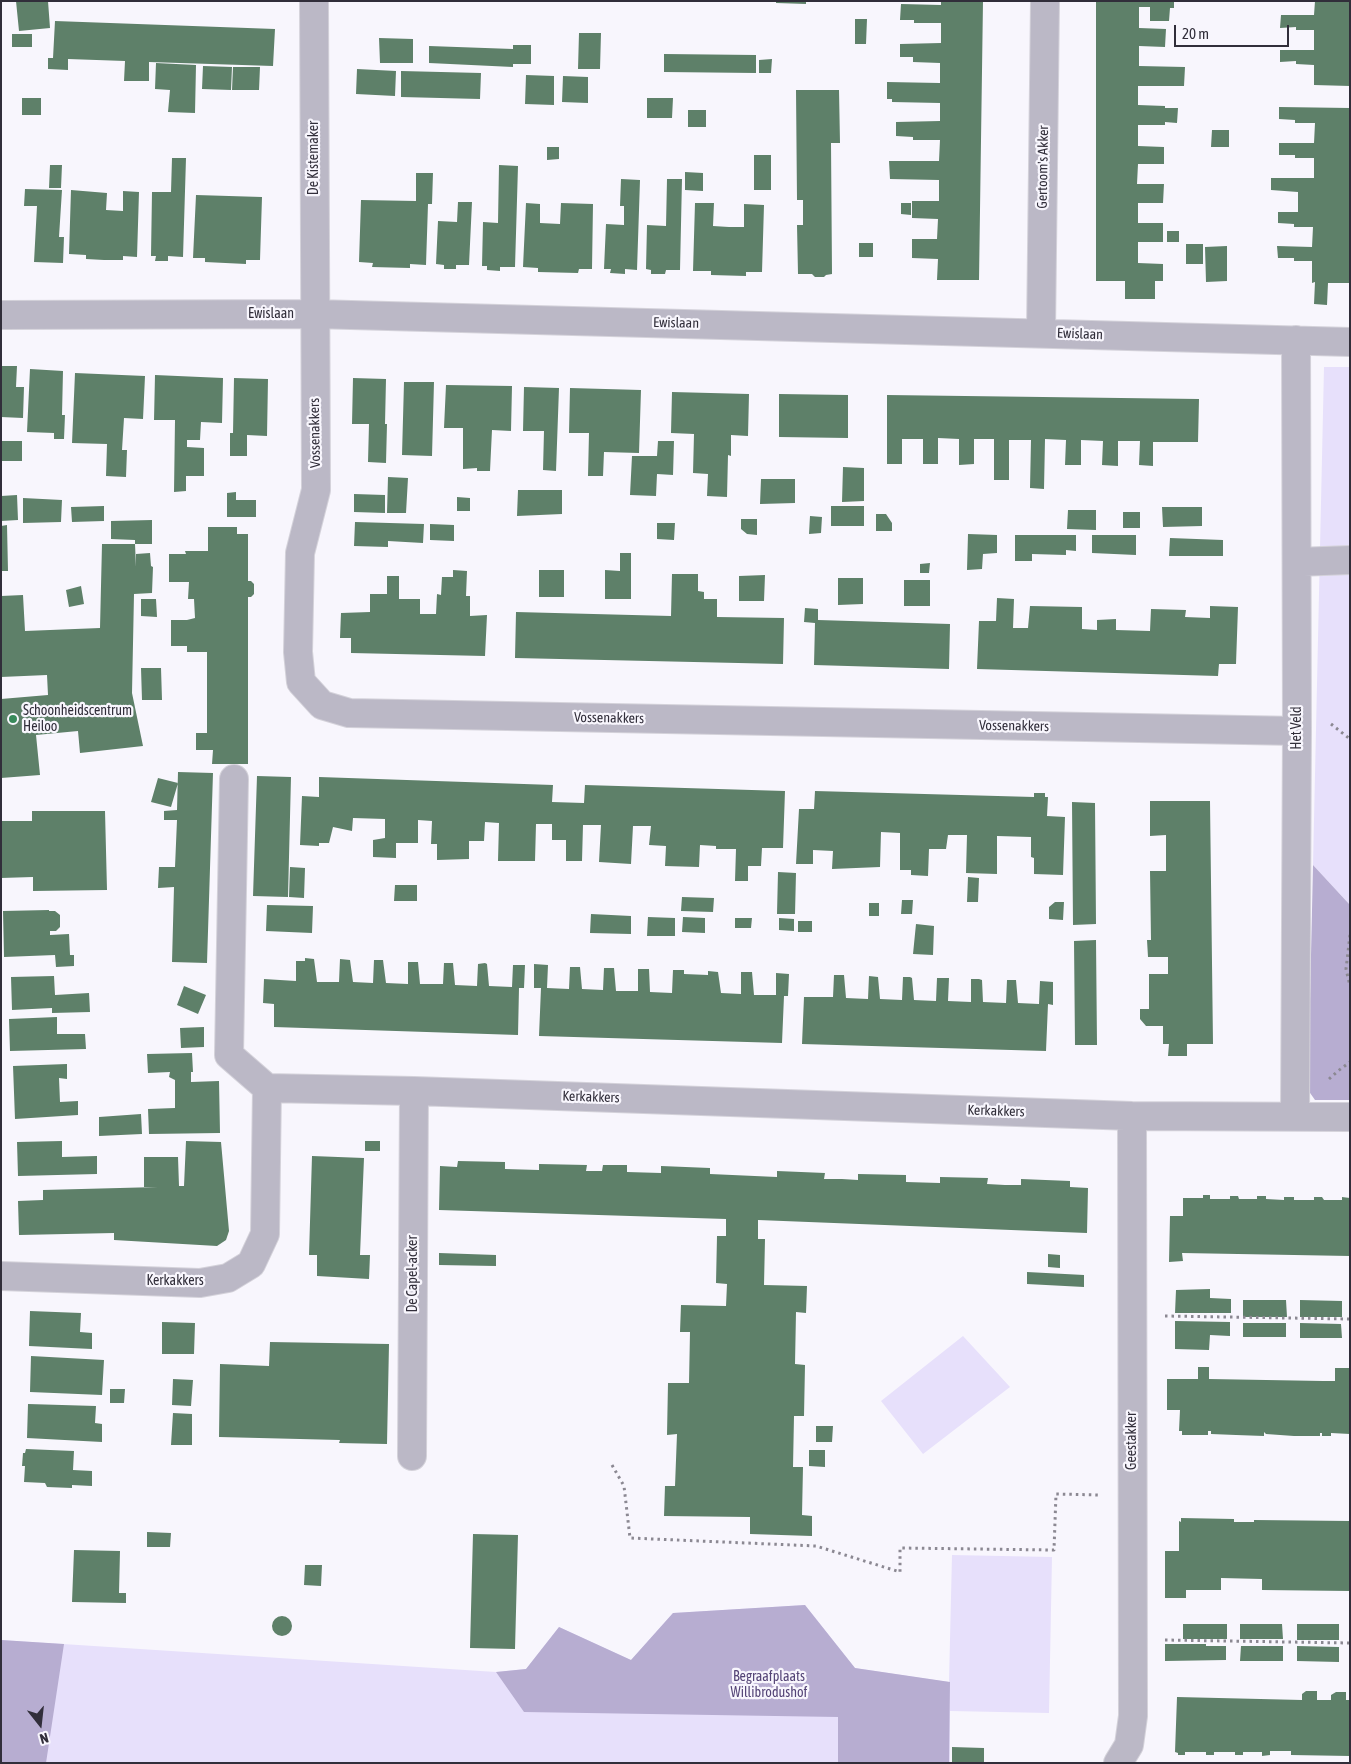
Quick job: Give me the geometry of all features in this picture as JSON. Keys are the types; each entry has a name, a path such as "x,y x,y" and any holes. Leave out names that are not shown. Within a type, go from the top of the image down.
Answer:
{"street":[{"name":"De Kistemaker","path":"314,1 314,314"},
{"name":"Gertoom's Akker","path":"1041,332 1045,1"},
{"name":"Ewislaan","path":"1,315 314,314 1041,332 1350,342"},
{"name":"Vossenakkers","path":"314,314 316,490 300,553 298,652 302,682 322,704 349,713 1297,731"},
{"name":"Het Veld","path":"1295,1116 1297,731 1296,340"},
{"path":"1297,562 1350,560"},
{"path":"234,779 229,1056 267,1088"},
{"name":"Kerkakkers","path":"1,1276 200,1283 228,1278 251,1264 265,1234 267,1088 414,1091 1132,1116 1350,1117"},
{"name":"De Capel-acker","path":"412,1456 414,1091"},
{"name":"Geestakker","path":"1118,1763 1129,1745 1133,1716 1132,1116"}],"path":[{"path":"1350,935 1346,968 1350,986"},
{"path":"1132,1316 1350,1319"},
{"path":"612,1465 624,1486 630,1538 816,1546 900,1572 900,1548 1054,1550 1056,1494 1132,1496"},
{"path":"1132,1640 1350,1643"}],"green space":[{"path":"1324,367 1350,367 1350,905 1313,865"},
{"path":"1313,865 1350,905 1350,1100 1315,1100 1308,1090"},
{"path":"963,1336 1010,1387 923,1454 881,1401"},
{"name":"Begraafplaats Willibrodushof","path":"952,1555 1052,1557 1049,1713 950,1711 950,1763 1,1763 1,1640 496,1672 526,1669 559,1627 631,1660 673,1613 805,1605 855,1668 949,1682"},
{"path":"805,1605 855,1668 950,1682 949,1763 838,1763 838,1717 524,1712 496,1672 526,1669 559,1627 631,1660 673,1613"},
{"path":"1,1640 64,1644 46,1763 1,1763"}],"building":[{"path":"16,1 48,1 50,28 19,31"},
{"path":"776,1 806,1 806,4 776,3"},
{"path":"941,1 983,1 979,280 937,280 938,259 912,258 912,239 937,239 938,219 912,218 912,201 939,201 939,180 890,179 889,161 939,161 940,140 913,140 913,137 896,136 896,122 940,121 940,103 892,102 892,99 887,99 887,82 940,83 940,63 913,62 913,57 900,57 900,44 941,43 941,23 914,23 914,20 900,20 901,4 941,5"},
{"path":"1096,1 1174,1 1174,8 1170,8 1169,21 1150,21 1150,7 1139,7 1139,28 1166,29 1165,47 1139,46 1139,66 1185,67 1184,86 1138,86 1138,105 1178,108 1177,123 1165,122 1165,125 1138,125 1138,146 1164,147 1164,164 1138,164 1137,184 1164,184 1163,203 1138,203 1138,223 1163,223 1163,242 1138,242 1138,263 1163,264 1163,281 1155,281 1155,299 1125,299 1125,281 1096,281"},
{"path":"1315,1 1350,1 1350,86 1314,85 1314,65 1296,64 1296,61 1280,62 1280,50 1314,50 1314,30 1296,30 1296,27 1280,28 1281,15 1314,15"},
{"path":"855,19 867,19 866,44 855,44"},
{"path":"55,21 275,29 273,66 149,62 149,81 124,81 125,61 68,59 68,70 48,69 48,58 53,58"},
{"path":"579,33 601,33 600,69 578,69"},
{"path":"12,34 32,34 32,47 12,47"},
{"path":"379,38 413,39 413,63 380,63"},
{"path":"513,45 531,45 531,64 513,64 513,67 429,63 429,46 513,49"},
{"path":"664,54 756,55 756,73 664,72"},
{"path":"772,59 771,73 759,73 759,60"},
{"path":"156,63 196,65 195,113 168,112 170,90 155,89"},
{"path":"203,66 232,67 231,90 202,89"},
{"path":"233,67 260,67 259,90 232,90"},
{"path":"357,69 396,71 395,96 356,94"},
{"path":"401,71 481,73 480,99 401,97"},
{"path":"526,75 554,76 554,105 525,104"},
{"path":"563,76 588,77 588,103 562,102"},
{"path":"796,90 839,90 840,143 831,143 832,274 824,277 815,277 812,274 798,274 797,225 803,225 803,200 797,200"},
{"path":"22,98 41,98 41,115 22,115"},
{"path":"647,98 673,98 672,118 647,118"},
{"path":"1279,107 1350,108 1350,283 1328,283 1327,305 1314,304 1315,282 1312,283 1312,261 1294,261 1294,258 1278,258 1277,246 1312,247 1313,227 1294,227 1294,224 1278,223 1278,212 1298,212 1298,192 1271,190 1271,178 1314,178 1314,158 1295,158 1295,155 1279,155 1279,143 1314,143 1315,123 1295,123 1295,120 1279,119"},
{"path":"688,110 706,110 706,127 688,127"},
{"path":"1212,130 1229,130 1229,147 1211,147"},
{"path":"547,147 559,147 559,159 547,160"},
{"path":"754,155 771,155 771,190 754,190"},
{"path":"172,158 186,158 183,257 168,256 168,261 155,261 156,256 151,256 152,192 171,192"},
{"path":"50,165 62,165 61,188 49,188"},
{"path":"499,165 518,166 515,267 500,267 500,271 487,270 487,266 482,266 483,222 498,223"},
{"path":"685,172 703,173 703,191 685,190"},
{"path":"416,173 433,173 432,204 428,204 426,265 410,264 410,268 372,267 373,263 359,262 361,200 416,201"},
{"path":"621,179 640,180 637,270 625,269 625,274 610,273 611,269 604,269 606,224 624,225 624,206 620,206"},
{"path":"667,179 682,179 680,270 666,270 665,274 651,274 651,270 646,269 647,225 666,226"},
{"path":"25,189 62,190 59,237 64,237 63,263 34,262 37,206 24,206"},
{"path":"71,190 107,193 106,210 123,211 123,191 139,192 137,257 123,256 123,260 104,260 86,259 86,255 69,254"},
{"path":"196,195 262,197 260,260 246,260 246,264 205,262 205,258 193,258"},
{"path":"458,202 472,202 469,265 456,265 456,269 444,269 444,265 436,264 438,221 457,222"},
{"path":"526,203 540,204 540,223 560,224 561,203 593,204 592,269 579,269 578,273 538,272 538,268 523,267"},
{"path":"695,203 714,203 713,226 729,227 744,227 744,204 764,205 762,272 746,272 746,276 711,275 711,271 693,271"},
{"path":"901,203 911,203 911,215 901,214"},
{"path":"1167,231 1179,231 1179,242 1167,242"},
{"path":"859,243 873,243 873,257 859,257"},
{"path":"1186,244 1203,244 1203,264 1186,264"},
{"path":"1227,246 1227,281 1206,282 1205,247"},
{"path":"1,366 17,366 16,387 24,387 23,418 1,417"},
{"path":"30,369 63,371 62,415 65,415 64,439 54,439 54,433 27,432"},
{"path":"75,373 145,376 143,419 124,418 122,450 127,450 126,477 106,476 107,444 72,443"},
{"path":"155,375 223,378 222,423 201,422 200,440 187,440 187,447 204,448 204,476 186,476 186,491 174,492 175,420 154,420"},
{"path":"234,378 268,379 267,436 247,435 247,456 230,456 230,433 233,433"},
{"path":"353,378 386,379 386,463 368,462 369,424 352,424"},
{"path":"404,382 434,382 432,456 402,455"},
{"path":"446,385 512,386 511,431 492,430 490,471 477,471 477,468 463,469 463,428 444,428"},
{"path":"524,387 559,388 556,471 543,470 544,431 523,431"},
{"path":"570,388 641,390 639,453 604,452 603,476 588,476 589,433 569,433"},
{"path":"672,392 749,394 748,436 731,435 731,456 728,455 727,497 707,496 708,474 693,473 694,434 671,433"},
{"path":"779,394 848,395 848,438 779,437"},
{"path":"887,395 1199,399 1198,442 1153,442 1153,466 1139,465 1140,441 1118,441 1118,466 1102,465 1103,441 1081,440 1081,465 1065,465 1066,440 1045,439 1044,489 1030,488 1031,440 1009,440 1009,480 994,480 994,439 974,439 974,464 959,465 959,439 938,438 938,464 923,464 923,439 902,439 902,464 887,464"},
{"path":"1,441 22,441 22,461 1,461"},
{"path":"658,441 674,441 673,475 657,474 656,496 630,495 632,456 657,456"},
{"path":"843,467 864,468 864,501 842,502"},
{"path":"388,477 408,478 406,513 387,513"},
{"path":"761,479 795,479 795,503 760,504"},
{"path":"518,490 562,490 562,514 517,516"},
{"path":"236,492 236,500 256,500 256,517 227,517 227,493"},
{"path":"354,494 385,495 385,513 354,512"},
{"path":"17,495 18,520 1,521 1,496"},
{"path":"457,497 470,498 470,511 457,511"},
{"path":"23,498 62,500 61,522 23,523"},
{"path":"104,506 104,521 72,522 71,507"},
{"path":"831,506 864,506 864,526 831,526"},
{"path":"1162,507 1202,507 1202,526 1163,527"},
{"path":"1068,510 1096,510 1096,530 1067,529"},
{"path":"1123,512 1140,512 1140,528 1123,528"},
{"path":"876,514 886,514 892,523 892,531 876,531"},
{"path":"810,516 822,517 821,533 809,534"},
{"path":"741,519 757,519 757,535 747,534 741,529"},
{"path":"152,520 152,544 135,544 135,540 111,539 111,521"},
{"path":"355,522 424,524 423,543 388,541 388,547 354,546"},
{"path":"657,523 675,523 674,540 657,539"},
{"path":"430,524 454,525 454,541 430,540"},
{"path":"7,525 8,571 1,571 1,526"},
{"path":"208,527 237,527 237,534 248,534 248,581 254,584 254,594 248,597 248,764 212,764 213,750 196,750 196,733 207,733 207,652 187,652 187,646 171,646 171,620 195,618 194,599 188,599 189,582 169,582 169,554 186,554 185,551 208,551"},
{"path":"968,534 997,535 997,553 983,554 982,569 967,570"},
{"path":"1015,535 1076,535 1076,551 1066,550 1066,555 1032,554 1032,561 1015,561"},
{"path":"1092,535 1136,535 1136,555 1092,553"},
{"path":"1170,538 1223,540 1223,556 1169,556"},
{"path":"102,544 135,544 136,567 136,554 150,553 151,566 153,567 152,593 134,594 132,693 143,746 80,753 78,731 36,735 40,775 1,778 1,699 48,695 47,675 1,677 1,596 23,595 25,631 100,628"},
{"path":"620,553 631,553 631,599 605,599 605,570 620,571"},
{"path":"930,563 929,573 920,573 920,564"},
{"path":"453,570 467,571 466,596 470,596 470,616 487,615 485,656 351,653 351,638 340,638 341,613 370,612 370,594 387,594 387,576 399,576 399,599 420,599 420,614 436,614 437,594 441,595 442,577 453,577"},
{"path":"539,570 564,570 564,597 539,597"},
{"path":"672,574 698,574 698,591 704,592 704,599 717,599 717,617 784,618 783,664 515,658 516,612 671,616"},
{"path":"765,575 764,601 739,601 739,576"},
{"path":"838,578 863,578 863,604 838,605"},
{"path":"904,580 930,580 930,606 904,606"},
{"path":"81,586 84,604 69,607 66,590"},
{"path":"997,598 1014,599 1013,628 1028,628 1030,606 1082,607 1082,629 1097,630 1097,620 1116,619 1116,630 1150,631 1151,609 1186,610 1185,617 1210,618 1210,606 1238,607 1236,664 1219,664 1218,676 977,669 979,621 996,621"},
{"path":"141,599 156,599 157,617 141,616"},
{"path":"805,608 818,609 818,620 950,624 949,669 814,665 815,623 804,622"},
{"path":"141,668 161,668 162,700 142,700"},
{"path":"178,772 213,773 207,963 172,962 174,887 158,888 159,867 175,867 177,820 164,820 164,811 177,810"},
{"path":"257,776 291,777 288,897 253,896"},
{"path":"319,777 553,785 552,802 584,803 585,785 785,791 783,848 762,848 761,866 748,866 748,881 735,881 736,849 716,849 716,846 700,845 699,867 665,866 666,846 649,845 651,826 633,826 631,864 599,862 601,825 583,825 582,861 566,861 566,840 552,840 552,824 536,824 535,861 498,861 499,823 485,822 484,841 469,841 469,859 437,860 437,844 431,844 432,821 418,820 418,843 396,843 396,858 373,857 373,840 385,838 385,819 353,818 352,831 333,827 329,843 319,843 319,846 300,845 302,796 319,797"},
{"path":"158,778 178,783 171,807 151,802"},
{"path":"815,791 1034,797 1034,793 1045,793 1045,797 1048,797 1047,816 1065,817 1063,875 1034,874 1034,858 1031,857 1031,837 997,836 997,874 966,873 967,835 948,835 946,849 929,849 928,876 911,875 911,870 900,870 900,833 881,832 880,867 832,869 833,851 813,850 813,864 796,864 799,809 814,809"},
{"path":"1150,801 1210,801 1213,1044 1187,1044 1187,1056 1168,1056 1169,1044 1163,1044 1163,1026 1146,1026 1140,1019 1140,1009 1149,1009 1149,974 1168,974 1168,957 1148,957 1147,940 1151,940 1150,871 1166,871 1166,835 1150,836"},
{"path":"1072,802 1095,803 1096,924 1073,925"},
{"path":"32,811 105,811 107,890 33,891 33,877 1,878 1,821 32,821"},
{"path":"290,867 305,868 304,898 289,897"},
{"path":"778,872 796,873 795,914 777,914"},
{"path":"968,877 979,878 978,902 967,902"},
{"path":"395,885 417,885 417,901 394,901"},
{"path":"682,897 714,898 713,912 681,911"},
{"path":"902,900 913,900 912,914 901,914"},
{"path":"1055,902 1064,902 1063,920 1049,919 1049,907"},
{"path":"869,903 879,903 879,916 869,916"},
{"path":"267,905 313,906 312,933 266,931"},
{"path":"3,911 55,911 60,915 60,927 56,931 50,931 50,935 69,934 70,955 74,955 74,966 56,967 55,955 4,957"},
{"path":"591,914 631,916 631,934 590,933"},
{"path":"648,917 675,918 675,936 647,936"},
{"path":"683,917 705,918 705,933 682,932"},
{"path":"735,918 752,918 751,928 735,928"},
{"path":"779,918 794,919 794,931 779,930"},
{"path":"798,921 812,921 812,932 798,932"},
{"path":"916,924 934,926 933,955 913,954"},
{"path":"1096,940 1097,1045 1075,1045 1074,941"},
{"path":"305,958 314,959 317,982 339,982 340,959 350,960 353,982 373,983 374,960 383,960 386,983 408,984 408,962 418,962 420,984 443,984 444,963 453,963 455,985 477,986 478,964 485,963 487,964 489,986 512,987 513,965 525,965 524,988 519,988 518,1035 274,1027 274,1004 263,1003 264,979 296,981 296,961 305,961"},
{"path":"534,964 548,965 547,988 569,989 570,967 580,967 582,989 603,990 604,968 614,968 616,991 638,991 638,969 649,969 650,992 672,993 673,970 684,970 684,974 708,975 708,971 718,972 721,993 741,994 741,972 752,972 754,995 776,995 776,973 789,974 788,996 784,996 782,1043 539,1036 541,988 534,988"},
{"path":"834,975 844,975 846,998 868,999 869,976 878,977 880,999 902,1000 903,977 912,978 914,1000 936,1001 937,978 949,978 948,1001 971,1002 971,979 982,980 983,1002 1006,1003 1007,980 1016,980 1018,1003 1039,1004 1040,981 1053,982 1053,1005 1048,1004 1046,1051 802,1044 804,997 833,997"},
{"path":"54,976 55,995 89,993 90,1012 52,1013 52,1008 12,1010 11,977"},
{"path":"184,986 206,995 198,1014 177,1005"},
{"path":"57,1017 57,1034 85,1034 86,1049 10,1051 9,1019"},
{"path":"204,1027 204,1047 181,1048 180,1028"},
{"path":"192,1053 193,1072 191,1072 191,1082 219,1081 220,1133 149,1134 148,1109 175,1108 175,1080 169,1077 170,1072 148,1073 147,1054"},
{"path":"67,1064 67,1079 59,1078 60,1102 78,1101 78,1115 15,1119 13,1066"},
{"path":"141,1114 142,1134 99,1136 99,1117"},
{"path":"62,1141 62,1157 97,1156 97,1174 18,1176 17,1142"},
{"path":"186,1141 221,1142 229,1231 226,1240 217,1246 114,1240 114,1233 19,1235 18,1201 43,1200 43,1190 158,1187 144,1187 144,1157 178,1157 179,1186 184,1186"},
{"path":"365,1141 380,1141 380,1151 365,1151"},
{"path":"312,1156 364,1158 360,1255 370,1255 369,1279 317,1276 317,1255 309,1255"},
{"path":"458,1161 505,1162 505,1169 539,1170 539,1164 587,1165 586,1171 602,1171 603,1165 627,1165 627,1172 661,1173 661,1166 710,1168 710,1174 777,1177 777,1171 825,1173 824,1179 858,1180 858,1174 906,1175 906,1182 940,1183 940,1177 988,1178 987,1184 1005,1185 1021,1185 1021,1179 1070,1181 1070,1187 1088,1188 1087,1233 758,1220 758,1239 765,1239 764,1285 807,1286 806,1313 796,1312 795,1364 805,1365 804,1416 794,1416 793,1467 803,1467 802,1515 812,1516 812,1536 750,1534 750,1517 664,1516 665,1486 675,1486 677,1434 667,1435 668,1383 689,1383 690,1332 680,1332 681,1305 726,1306 727,1284 716,1283 717,1236 726,1236 726,1219 439,1210 440,1166 457,1167"},
{"path":"1203,1195 1210,1195 1210,1199 1230,1199 1230,1196 1238,1196 1239,1199 1257,1199 1257,1196 1266,1196 1266,1199 1284,1200 1284,1197 1294,1197 1294,1200 1314,1200 1314,1197 1322,1197 1324,1200 1342,1200 1342,1197 1350,1198 1350,1256 1182,1253 1183,1261 1169,1262 1170,1216 1183,1216 1183,1198 1203,1198"},
{"path":"439,1253 496,1255 496,1266 439,1265"},
{"path":"1048,1254 1060,1255 1060,1268 1048,1267"},
{"path":"1027,1272 1084,1275 1084,1287 1027,1284"},
{"path":"1210,1289 1210,1298 1231,1299 1231,1313 1175,1313 1176,1290"},
{"path":"1243,1300 1286,1300 1287,1317 1243,1317"},
{"path":"1300,1300 1342,1301 1342,1317 1300,1317"},
{"path":"30,1311 81,1313 80,1332 92,1333 92,1349 29,1346"},
{"path":"1175,1321 1230,1322 1230,1336 1210,1335 1209,1350 1175,1349"},
{"path":"162,1322 195,1323 194,1354 162,1354"},
{"path":"1243,1323 1286,1323 1286,1337 1243,1337"},
{"path":"1300,1323 1341,1324 1342,1338 1300,1338"},
{"path":"270,1342 389,1344 387,1444 339,1443 340,1440 219,1437 220,1364 269,1366"},
{"path":"31,1356 104,1360 102,1395 30,1392"},
{"path":"1198,1367 1209,1367 1209,1379 1323,1381 1335,1381 1335,1368 1349,1368 1350,1434 1331,1433 1331,1436 1322,1436 1322,1433 1320,1433 1320,1436 1294,1436 1266,1434 1264,1432 1264,1436 1211,1434 1211,1431 1208,1431 1208,1435 1182,1435 1182,1431 1179,1431 1180,1410 1167,1410 1167,1379 1198,1379"},
{"path":"173,1379 193,1380 191,1406 172,1405"},
{"path":"110,1389 125,1389 124,1403 110,1403"},
{"path":"28,1404 96,1406 95,1423 102,1424 102,1442 27,1438"},
{"path":"173,1413 192,1414 192,1445 171,1445"},
{"path":"816,1426 833,1426 832,1442 816,1442"},
{"path":"26,1449 74,1451 73,1470 92,1471 92,1486 72,1485 72,1488 47,1487 45,1483 24,1482 25,1466 22,1466 23,1453 25,1453"},
{"path":"809,1450 825,1450 825,1467 809,1466"},
{"path":"1181,1518 1234,1519 1234,1522 1254,1522 1254,1520 1350,1521 1350,1591 1262,1590 1262,1579 1221,1578 1221,1590 1186,1590 1186,1598 1165,1598 1165,1551 1179,1551 1179,1521 1181,1522"},
{"path":"147,1532 171,1533 170,1547 147,1547"},
{"path":"473,1534 518,1535 515,1649 470,1648"},
{"path":"74,1550 120,1551 119,1593 126,1593 126,1603 72,1602"},
{"path":"305,1565 322,1565 321,1586 304,1585"},
{"path":"282,1616 289,1619 292,1626 289,1633 282,1636 275,1633 272,1626 275,1619"},
{"path":"1183,1624 1227,1624 1227,1639 1183,1639"},
{"path":"1240,1624 1282,1624 1283,1639 1240,1639"},
{"path":"1297,1624 1339,1624 1339,1640 1297,1640"},
{"path":"1165,1644 1226,1646 1226,1660 1165,1661"},
{"path":"1241,1646 1283,1646 1283,1661 1240,1661"},
{"path":"1297,1646 1339,1647 1339,1662 1297,1661"},
{"path":"1306,1691 1317,1691 1317,1700 1331,1700 1331,1695 1336,1692 1346,1692 1346,1700 1350,1700 1350,1756 1291,1755 1291,1751 1270,1751 1270,1755 1262,1756 1262,1752 1243,1752 1243,1755 1235,1755 1235,1752 1214,1752 1214,1755 1206,1755 1206,1752 1185,1752 1185,1755 1178,1755 1175,1752 1177,1697 1302,1700 1302,1694"},
{"path":"952,1747 984,1748 984,1763 952,1763"}],"place":[{"name":"Schoonheidscentrum Heiloo","path":"13,719"}]}
